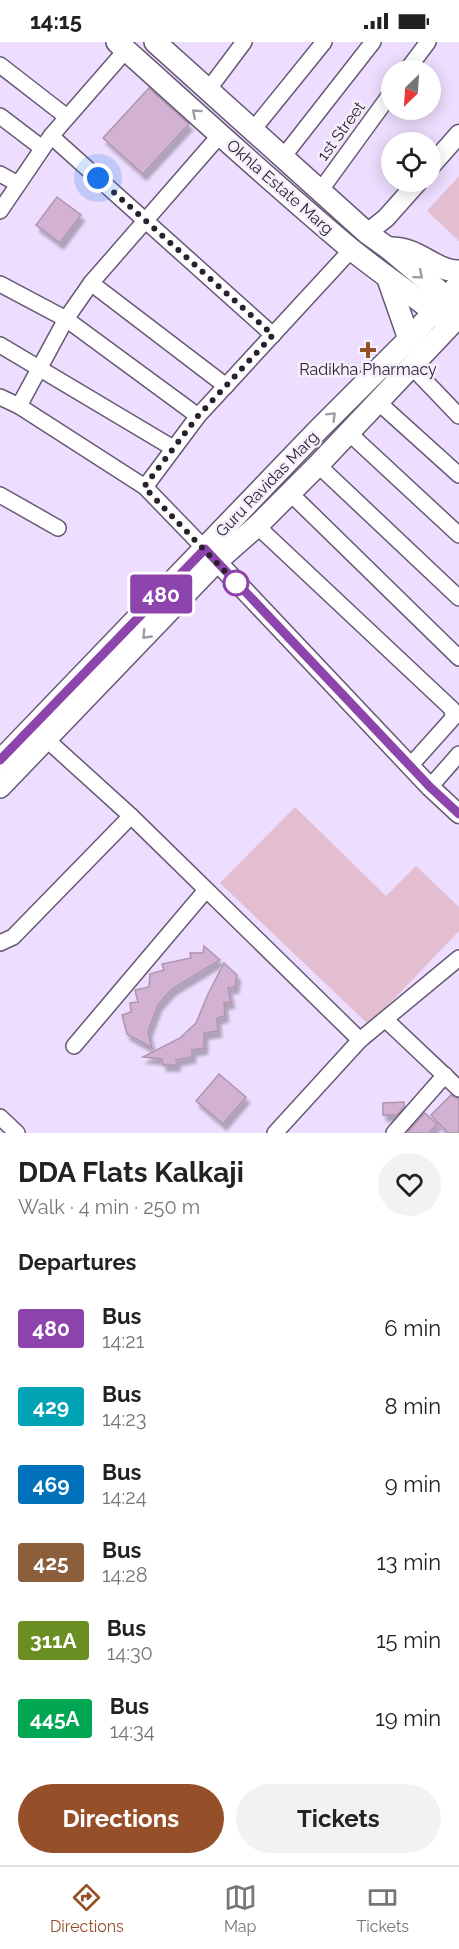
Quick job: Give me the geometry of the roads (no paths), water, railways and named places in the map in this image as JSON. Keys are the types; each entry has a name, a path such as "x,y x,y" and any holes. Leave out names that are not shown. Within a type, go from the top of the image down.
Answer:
{"main road":[{"name":"Okhla Estate Marg","path":"155,42 367,233 388,248 451,307"},
{"name":"Okhla Estate Marg","path":"122,46 220,135 388,279 451,307"},
{"path":"388,248 399,247 411,250 446,268 459,271"},
{"path":"388,279 409,339"},
{"name":"Guru Ravidas Marg","path":"0,787 409,339 451,307"},
{"name":"Guru Ravidas Marg","path":"0,761 210,556 257,526 318,465 412,367 451,307"}],"street":[{"path":"208,90 244,42"},
{"path":"252,131 324,42"},
{"path":"283,157 373,42"},
{"path":"414,60 428,42"},
{"path":"0,211 46,142 122,46"},
{"path":"0,65 67,117"},
{"name":"1st Street","path":"320,191 381,107"},
{"path":"0,116 46,142 145,221 273,335"},
{"path":"441,154 459,134"},
{"path":"19,406 66,319 91,283 220,135"},
{"path":"0,174 18,184"},
{"path":"367,233 386,219 409,192"},
{"path":"144,487 198,416 352,249"},
{"path":"91,283 226,386"},
{"path":"0,284 66,319 198,416"},
{"path":"0,345 173,448"},
{"path":"412,367 459,416"},
{"path":"0,397 19,406 144,487 430,787 459,814"},
{"path":"378,402 459,475"},
{"path":"349,433 459,535"},
{"path":"318,465 459,597"},
{"path":"289,492 459,658"},
{"path":"0,495 58,528"},
{"path":"257,526 452,709 453,718 410,766"},
{"path":"46,739 131,816 360,1040"},
{"path":"430,787 459,754"},
{"path":"0,943 13,938 131,816"},
{"path":"74,1046 206,890"},
{"path":"275,1133 360,1040 459,958"},
{"path":"386,1020 459,1089"},
{"path":"394,1133 445,1075"},
{"path":"0,1117 17,1133"}],"place":[{"name":"Radikha Pharmacy","path":"368,350"}]}
